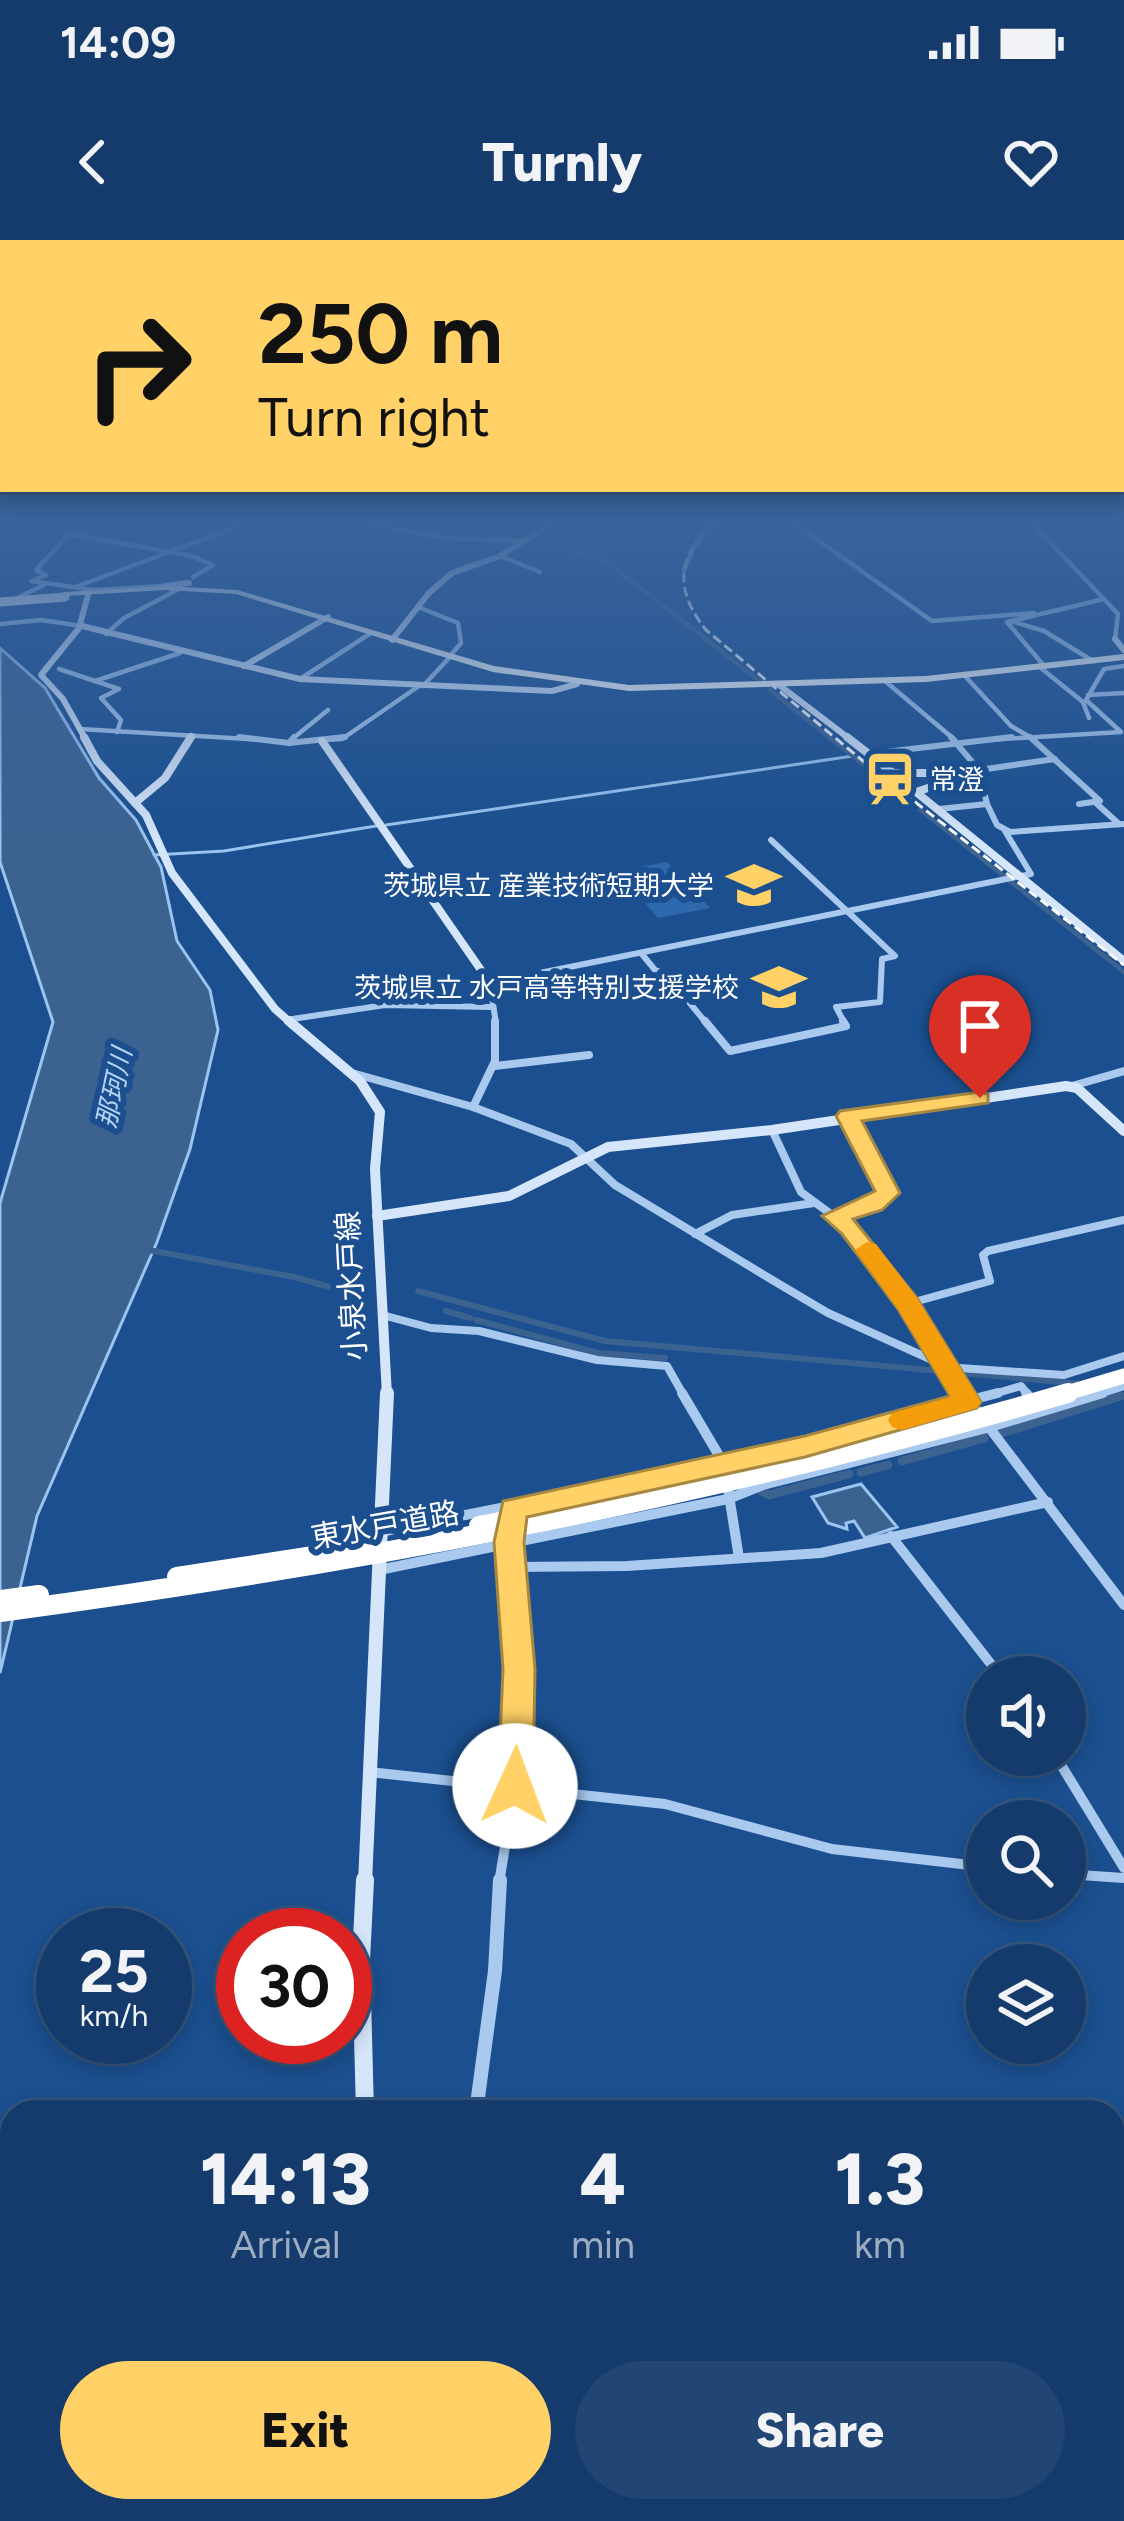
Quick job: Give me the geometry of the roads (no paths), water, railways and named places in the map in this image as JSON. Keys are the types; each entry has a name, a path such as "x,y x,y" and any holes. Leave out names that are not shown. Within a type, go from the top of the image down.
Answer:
{"highway":[{"path":"360,629 394,640"},
{"path":"361,629 515,677 650,691 967,677 1124,658"},
{"path":"1043,668 1124,658"},
{"name":"東水戸道路","path":"0,1600 299,1559 596,1503 875,1437 1123,1364"},
{"name":"東水戸道路","path":"0,1612 302,1570 620,1510 883,1446 1123,1364"}],"street":[{"name":"小泉水戸線","path":"79,629 40,673 97,761 152,824 172,874 286,1020 352,1073 368,1089 380,1112 377,1216 386,1316 361,1960 365,2100"},
{"path":"92,629 300,679 552,691 576,685"},
{"path":"106,634 111,629"},
{"path":"243,667 307,629"},
{"path":"394,640 402,629"},
{"path":"80,729 289,743 350,737 421,686 461,643 459,629"},
{"path":"1012,629 1043,668 1123,733"},
{"path":"1039,629 1093,661"},
{"path":"1089,718 1086,700 1104,669 1124,658 1115,639 1116,629"},
{"path":"300,679 370,633"},
{"path":"94,681 180,653"},
{"path":"59,670 119,689 101,698 122,720 117,732"},
{"path":"967,677 1011,726 1084,782 1100,801 1096,803"},
{"path":"490,983 1032,873 987,804 978,771 959,744 886,682"},
{"path":"781,687 893,773 926,771 935,777 940,784 916,791 1012,879 1124,961"},
{"path":"1086,700 1124,694"},
{"path":"289,743 328,710"},
{"path":"868,754 1123,733"},
{"path":"135,803 165,778 191,737"},
{"path":"322,742 490,983 490,1007 502,1046 473,1107"},
{"path":"935,777 1055,759"},
{"path":"910,773 923,787"},
{"path":"1079,804 1096,803 1122,824"},
{"path":"939,809 987,804"},
{"path":"1005,831 1122,824"},
{"path":"641,953 655,970 667,974 730,1052 846,1026 836,1007 880,1002 882,959 895,956 771,840"},
{"path":"286,1020 385,1005 490,1007"},
{"path":"495,1066 590,1054"},
{"path":"377,1216 509,1196 534,1186 584,1153 1072,1086 1124,1070"},
{"path":"352,1073 533,1127 584,1153 615,1185 828,1313 946,1369 1064,1375 1123,1364"},
{"path":"1072,1086 1124,1131"},
{"path":"834,1216 873,1204 888,1193 848,1116"},
{"path":"772,1130 796,1184 851,1229 908,1304 968,1402 1124,1604"},
{"path":"695,1234 732,1215 814,1203"},
{"path":"908,1304 990,1281 983,1255 988,1251 1124,1220"},
{"path":"386,1316 431,1328 479,1331 598,1360 668,1366 724,1464 739,1558"},
{"path":"380,1532 724,1464 1021,1386 1042,1411"},
{"path":"379,1570 728,1499 763,1485 987,1428 1124,1386"},
{"path":"512,1567 627,1566 821,1553 1048,1502"},
{"path":"478,2100 495,1971 500,1873 515,1786 519,1669 509,1542 513,1509"},
{"path":"891,1536 984,1656"},
{"path":"369,1772 665,1804 832,1849 966,1865"},
{"path":"1068,1776 1124,1868"},
{"path":"1086,1875 1124,1878"}],"water":[{"name":"那珂川","path":"0,648 45,688 99,778 136,820 161,867 177,941 210,990 218,1030 190,1149 157,1242 37,1516 0,1673 0,1203 53,1022 0,862"},
{"path":"861,1484 897,1527 865,1538 854,1521 846,1523 847,1529 828,1523 812,1497"}],"waterway":[{"path":"694,629 763,684"},
{"path":"770,690 1124,972"},
{"path":"386,825 853,756"},
{"path":"154,855 224,851 376,826"},
{"path":"143,1249 294,1277 358,1295"},
{"path":"418,1291 605,1341 1084,1384"},
{"path":"446,1311 470,1318"},
{"path":"476,1320 598,1353 665,1358"},
{"path":"998,1434 1121,1396"},
{"path":"902,1461 984,1438"},
{"path":"861,1472 888,1465"},
{"path":"761,1491 769,1495 849,1474"}],"railway":[{"path":"706,629 869,766 1124,965"}],"place":[{"name":"常澄","path":"890,779"},
{"name":"茨城県立 産業技術短期大学","path":"754,885"},
{"name":"茨城県立 水戸高等特別支援学校","path":"779,987"}]}
